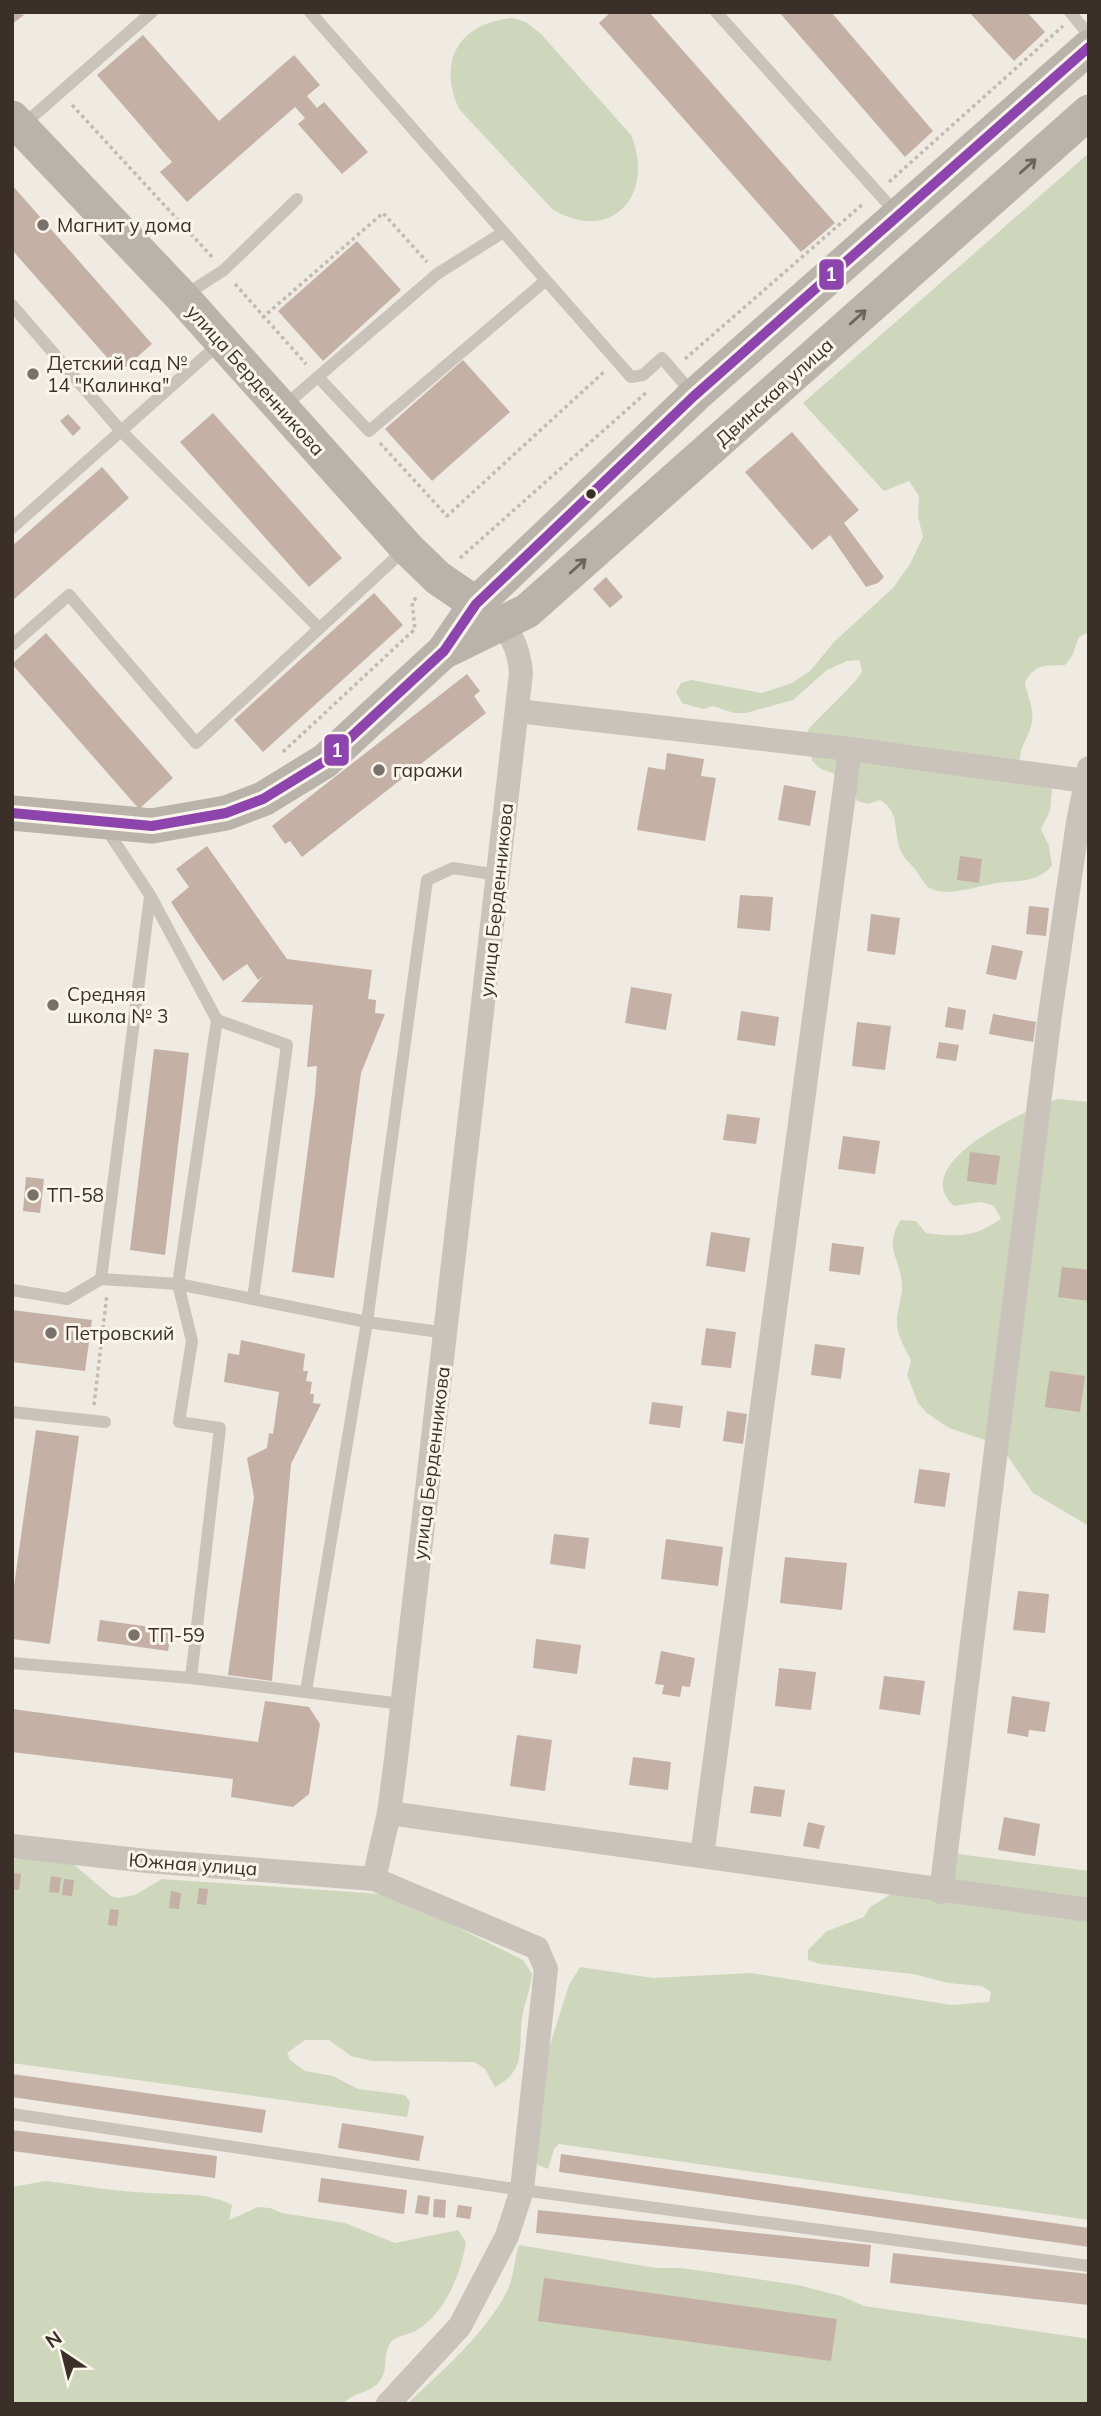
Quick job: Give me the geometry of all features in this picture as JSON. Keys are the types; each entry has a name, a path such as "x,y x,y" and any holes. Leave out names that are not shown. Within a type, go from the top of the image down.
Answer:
{"street":[{"name":"Двинская улица","path":"12,813 152,826 226,813 264,799 325,761 444,651 489,614 694,396 888,204 1089,47"},
{"name":"Двинская улица","path":"489,614 527,611 1089,112"},
{"name":"улица Берденникова","path":"15,126 182,298 407,548 438,578 489,614 519,649 521,673 447,1333 389,1813 374,1880"},
{"path":"517,710 1087,775 1050,1015 941,1892"},
{"path":"702,1856 850,749"},
{"path":"389,1813 941,1892 1089,1910"},
{"name":"Южная улица","path":"12,1846 147,1861 374,1880 537,1948 546,1969 522,2190 507,2236 460,2326 388,2404"}],"lane":[{"path":"15,126 152,12"},
{"path":"310,12 631,377 635,378 662,358 694,396"},
{"path":"716,12 888,204"},
{"path":"1071,14 1089,35"},
{"path":"182,298 224,270 297,199"},
{"path":"280,409 437,274 502,233"},
{"path":"318,377 369,431 545,281"},
{"path":"12,305 121,431 318,627"},
{"path":"12,528 221,341"},
{"path":"12,645 69,595 196,743 318,627 407,548"},
{"path":"101,821 150,895 218,1020 178,1284 192,1341 179,1422 220,1428 191,1678"},
{"path":"306,1691 367,1322 427,880 438,872 453,868 498,875"},
{"path":"105,1280 150,895"},
{"path":"218,1020 287,1045 253,1300"},
{"path":"12,1290 67,1299 105,1280 178,1284 367,1322 447,1333"},
{"path":"12,1412 98,1422"},
{"path":"12,1663 191,1678 402,1704"},
{"path":"12,2114 522,2190 1089,2266"}],"path":[{"path":"280,754 415,629 412,602 673,369 888,204 1071,14"},
{"path":"59,91 224,270 262,318 318,377"},
{"path":"262,318 383,213 437,274"},
{"path":"369,431 447,516 617,361"},
{"path":"98,1422 105,1280"}],"green space":[{"path":"512,18 526,22 541,34 631,135 637,157 638,177 633,194 623,208 610,217 593,221 573,219 552,209 459,109 451,75 452,60 457,47 466,36 478,28 494,21"},
{"path":"1089,153 1089,632 1079,637 1072,656 1065,665 1037,669 1025,682 1032,722 1020,760 1020,766 1052,789 1050,810 1041,829 1049,846 1052,866 1031,879 942,892 928,887 902,854 894,818 886,804 880,800 868,804 857,801 850,779 821,769 812,761 808,730 860,675 862,671 859,660 847,661 827,670 793,700 746,713 734,713 713,706 703,709 682,703 676,692 681,683 691,680 762,693 792,683 810,671 835,641 893,588 910,564 923,537 918,517 919,496 909,481 884,491 803,403"},
{"path":"1058,1099 1089,1102 1089,1526 1033,1493 1000,1445 949,1428 927,1413 918,1403 907,1375 911,1361 897,1325 902,1287 893,1238 901,1220 916,1221 926,1233 965,1235 982,1230 1001,1219 994,1206 981,1202 954,1206 943,1190 945,1173 957,1157 976,1141 1021,1114"},
{"path":"958,1854 1089,1871 1089,2220 559,2144 554,2149 548,2169 538,2165 534,2155 549,2048 569,1985 580,1967 653,1978 751,1973 951,2005 989,2002 991,1992 982,1986 948,1983 913,1974 820,1964 808,1960 808,1950 827,1931 864,1917 869,1908 897,1890 915,1886 955,1863"},
{"path":"23,1858 73,1864 111,1896 119,1898 135,1895 162,1879 381,1894 424,1911 523,1960 532,1974 522,2018 517,2066 505,2081 495,2087 485,2069 475,2062 371,2061 351,2056 329,2040 305,2040 287,2053 290,2060 305,2071 333,2076 358,2089 405,2095 410,2102 407,2117 12,2063 12,1860"},
{"path":"45,2181 213,2198 232,2205 229,2220 258,2207 270,2208 282,2213 345,2223 395,2243 458,2230 466,2242 456,2279 436,2314 417,2330 392,2341 379,2382 343,2404 12,2404 12,2187"},
{"path":"519,2245 656,2268 681,2268 798,2285 841,2296 864,2306 1089,2339 1089,2404 407,2404 488,2322 509,2286"}],"building":[{"path":"12,12 24,15 12,24"},
{"path":"611,12 649,12 835,223 801,252 599,23"},
{"path":"779,12 831,12 933,131 905,157"},
{"path":"969,12 1027,12 1045,32 1014,61"},
{"path":"143,35 219,121 294,55 320,85 307,96 317,108 324,102 368,152 342,174 298,124 305,118 295,107 187,202 160,172 172,162 97,75"},
{"path":"12,185 152,344 120,372 12,250"},
{"path":"357,241 401,290 323,361 278,311"},
{"path":"463,360 510,412 432,481 385,429"},
{"path":"213,413 342,558 309,587 180,442"},
{"path":"68,414 81,428 73,436 60,421"},
{"path":"792,432 859,510 844,523 884,577 878,583 866,587 830,535 812,550 745,472"},
{"path":"102,467 129,498 12,601 12,546"},
{"path":"606,577 623,597 610,608 593,589"},
{"path":"374,593 403,625 263,752 234,720"},
{"path":"46,633 173,778 139,809 12,664"},
{"name":"гаражи","path":"467,674 480,691 474,696 486,713 302,857 290,841 285,844 272,826"},
{"path":"667,753 704,759 701,776 716,778 705,841 637,830 648,767 665,770"},
{"path":"784,785 816,791 810,826 778,820"},
{"path":"207,846 287,959 372,970 368,999 376,1000 375,1013 385,1014 361,1073 334,1278 292,1272 315,1095 317,1066 307,1067 313,1005 241,1002 263,976 258,980 247,964 223,981 196,941 171,902 189,887 176,869"},
{"path":"960,856 982,859 979,883 957,880"},
{"path":"740,895 773,897 770,931 737,928"},
{"path":"1029,906 1049,908 1046,936 1026,934"},
{"path":"871,914 900,918 895,955 867,951"},
{"path":"992,945 1023,951 1016,980 986,974"},
{"path":"631,987 672,994 666,1030 625,1023"},
{"path":"948,1007 966,1010 963,1030 945,1027"},
{"path":"741,1011 779,1017 775,1046 737,1040"},
{"path":"993,1014 1036,1022 1033,1042 989,1034"},
{"path":"857,1022 891,1026 885,1070 852,1066"},
{"path":"939,1042 959,1045 956,1061 936,1058"},
{"path":"154,1049 189,1053 165,1255 130,1250"},
{"path":"727,1114 760,1118 756,1144 723,1140"},
{"path":"843,1136 880,1141 875,1174 838,1169"},
{"path":"970,1152 1000,1156 996,1185 967,1181"},
{"name":"ТП-58","path":"26,1177 44,1179 40,1213 23,1211"},
{"path":"711,1232 750,1238 745,1272 706,1266"},
{"path":"832,1243 864,1247 860,1275 829,1271"},
{"path":"1062,1267 1089,1270 1089,1301 1058,1297"},
{"name":"Петровский","path":"12,1310 92,1320 85,1371 12,1362"},
{"path":"706,1328 736,1332 731,1368 701,1365"},
{"path":"241,1340 305,1354 303,1371 308,1371 306,1381 312,1382 310,1394 314,1394 313,1403 321,1404 291,1464 272,1681 228,1675 254,1497 247,1458 267,1448 269,1433 273,1434 279,1392 224,1382 228,1353 239,1355"},
{"path":"815,1344 845,1348 841,1379 811,1375"},
{"path":"1050,1371 1085,1376 1080,1412 1045,1407"},
{"path":"652,1402 683,1406 680,1428 649,1424"},
{"path":"727,1411 747,1414 743,1444 723,1441"},
{"path":"36,1430 79,1436 50,1644 12,1639 12,1600"},
{"path":"919,1469 950,1473 945,1507 914,1503"},
{"path":"554,1534 589,1538 585,1569 550,1564"},
{"path":"666,1539 723,1547 718,1586 661,1579"},
{"path":"785,1557 847,1563 842,1610 780,1603"},
{"path":"1018,1591 1049,1594 1045,1633 1013,1630"},
{"name":"ТП-59","path":"100,1620 172,1630 168,1651 97,1641"},
{"path":"536,1639 581,1645 577,1674 533,1668"},
{"path":"661,1651 695,1658 690,1687 682,1686 680,1697 662,1694 664,1685 655,1684"},
{"path":"779,1668 816,1672 811,1710 775,1706"},
{"path":"884,1676 925,1681 920,1715 879,1709"},
{"path":"1012,1696 1050,1702 1045,1732 1029,1730 1028,1737 1007,1733"},
{"path":"265,1701 309,1707 320,1724 309,1794 293,1807 231,1797 233,1779 12,1752 12,1709 258,1742"},
{"path":"517,1735 552,1740 545,1791 510,1786"},
{"path":"633,1757 671,1762 668,1790 629,1785"},
{"path":"754,1786 785,1790 781,1817 750,1813"},
{"path":"1004,1817 1040,1824 1035,1856 998,1850"},
{"path":"808,1822 825,1826 819,1849 803,1846"},
{"path":"12,1873 21,1874 19,1890 12,1889"},
{"path":"51,1876 61,1878 59,1893 49,1892"},
{"path":"64,1879 74,1880 72,1896 62,1895"},
{"path":"199,1888 208,1889 206,1905 197,1904"},
{"path":"171,1891 181,1893 179,1909 169,1908"},
{"path":"110,1909 119,1910 117,1926 108,1925"},
{"path":"12,2074 266,2110 262,2133 12,2097"},
{"path":"342,2123 424,2136 419,2161 338,2148"},
{"path":"12,2130 217,2156 215,2178 12,2151"},
{"path":"561,2154 1089,2228 1089,2247 559,2172"},
{"path":"321,2178 407,2190 404,2214 318,2202"},
{"path":"418,2195 430,2197 428,2215 415,2213"},
{"path":"434,2199 446,2200 445,2218 433,2217"},
{"path":"458,2205 472,2207 470,2219 456,2217"},
{"path":"538,2210 871,2245 869,2267 536,2233"},
{"path":"893,2253 1089,2274 1089,2305 890,2283"},
{"path":"544,2278 837,2319 831,2361 538,2321"}],"transit line":[{"name":"1","path":"12,813 152,826 226,813 263,799 325,761 444,651 476,604 694,396 1089,47"}],"place":[{"name":"Магнит у дома","path":"43,225"},
{"name":"Детский сад № 14 \"Калинка\"","path":"33,374"},
{"name":"гаражи","path":"379,770"},
{"name":"Средняя школа № 3","path":"53,1005"},
{"name":"ТП-58","path":"33,1195"},
{"name":"Петровский","path":"51,1333"},
{"name":"ТП-59","path":"134,1635"}]}
